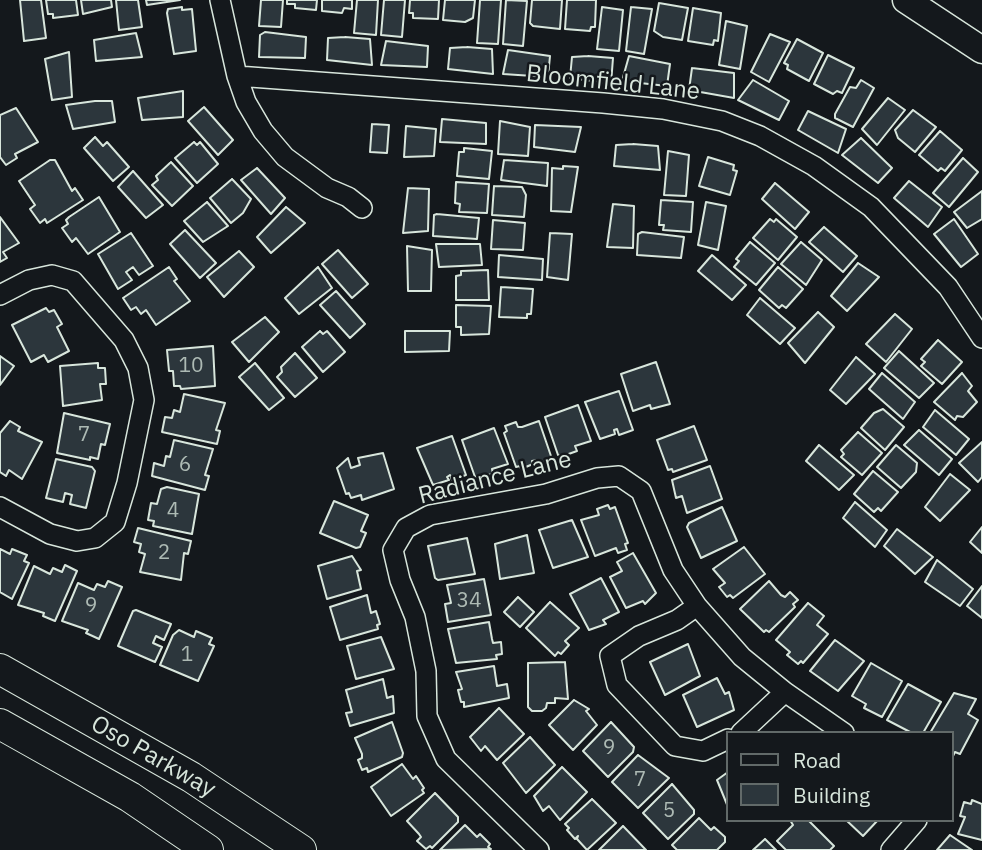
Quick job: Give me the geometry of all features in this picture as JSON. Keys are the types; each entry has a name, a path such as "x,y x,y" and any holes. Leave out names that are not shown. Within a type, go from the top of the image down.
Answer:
{"main road":[{"name":"Oso Parkway","path":"0,669 191,777 301,850"},
{"name":"Oso Parkway","path":"0,724 130,797 208,850"}],"street":[{"path":"220,0 237,76 246,102 285,157 327,188 348,197 362,208"},
{"path":"906,0 982,50"},
{"name":"Bloomfield Lane","path":"237,76 603,103 663,109 722,121 760,136 814,166 871,207 948,287 982,338"},
{"path":"0,295 29,280 52,275 73,281 124,340 138,368 144,400 127,483 115,522 95,538 76,541 50,534 0,507"},
{"name":"Radiance Lane","path":"539,850 446,759 427,716 426,671 415,617 393,550 406,528 430,515 546,494 597,478 620,476 641,491 673,570 697,606 743,657 785,692 841,731"},
{"path":"697,606 677,620 639,636 610,656 617,685 675,746 703,751 726,740"},
{"path":"743,731 785,692"},
{"path":"891,850 915,822"}],"building":[{"path":"20,0 41,0 46,38 24,41"},
{"path":"46,0 76,0 78,15 53,18 53,14 48,14"},
{"path":"81,0 111,0 112,7 83,14"},
{"path":"116,0 138,0 142,27 119,30"},
{"path":"146,0 180,0 147,5"},
{"path":"261,0 283,0 281,27 259,26"},
{"path":"287,0 317,0 316,10 295,8 295,4 287,4"},
{"path":"322,0 352,0 352,9 344,8 342,13 322,11"},
{"path":"357,0 378,0 376,35 354,33"},
{"path":"384,0 405,0 402,37 381,35"},
{"path":"410,0 439,0 438,19 413,18 413,13 409,13"},
{"path":"445,0 475,0 473,18 465,22 443,20"},
{"path":"480,0 501,0 498,44 477,43"},
{"path":"506,0 527,1 523,46 503,44"},
{"path":"532,0 562,0 560,29 533,26 530,23"},
{"path":"567,0 596,0 595,27 591,27 590,31 565,29"},
{"path":"659,3 688,8 682,40 663,37 654,31"},
{"path":"182,7 182,10 192,9 196,51 174,54 167,13 168,9"},
{"path":"602,7 623,10 619,51 597,49"},
{"path":"631,7 652,9 644,54 626,51"},
{"path":"693,8 721,13 718,41 714,40 713,45 688,41"},
{"path":"726,21 747,26 740,69 719,65"},
{"path":"265,32 306,37 305,58 259,57 260,35"},
{"path":"136,33 142,57 96,61 94,40"},
{"path":"770,34 790,42 769,82 751,72"},
{"path":"328,38 370,39 372,65 327,60"},
{"path":"797,39 823,53 809,81 787,69 788,65 784,63"},
{"path":"386,41 428,46 427,67 381,65"},
{"path":"450,48 492,49 493,74 448,69"},
{"path":"508,50 550,56 548,77 503,74"},
{"path":"69,52 72,97 52,100 45,59"},
{"path":"828,55 854,68 842,93 837,91 833,94 814,84"},
{"path":"629,56 670,64 667,86 622,81"},
{"path":"572,57 613,58 611,84 570,78"},
{"path":"692,68 734,73 734,98 689,90"},
{"path":"753,80 789,101 779,120 738,100"},
{"path":"861,80 874,88 853,127 835,118 835,114 850,87 856,88"},
{"path":"183,91 183,117 142,120 138,98"},
{"path":"888,98 905,110 877,145 862,129"},
{"path":"112,101 115,122 73,129 66,105"},
{"path":"204,107 233,140 218,155 188,121"},
{"path":"16,108 38,142 15,154 17,158 6,165 0,157 0,115"},
{"path":"913,110 936,127 915,152 898,138 895,130"},
{"path":"808,111 846,129 838,153 798,130"},
{"path":"442,119 486,123 486,144 440,142"},
{"path":"500,121 530,127 528,156 498,154"},
{"path":"372,124 389,125 387,153 370,152"},
{"path":"535,125 581,127 575,152 534,147"},
{"path":"406,126 436,129 434,156 404,157"},
{"path":"940,131 962,150 945,171 941,168 938,171 919,155"},
{"path":"95,137 103,146 107,142 129,167 113,181 84,148"},
{"path":"861,138 892,168 878,183 842,155"},
{"path":"194,142 197,145 200,142 218,164 197,183 175,158"},
{"path":"616,145 658,146 660,170 614,166"},
{"path":"464,148 492,151 489,179 457,176 459,152 464,152"},
{"path":"668,151 689,155 686,196 664,195"},
{"path":"708,157 734,165 733,170 737,171 730,195 699,186"},
{"path":"963,158 978,172 949,207 933,193"},
{"path":"50,160 55,160 72,191 75,188 83,200 47,223 45,219 40,223 30,209 35,205 19,181"},
{"path":"504,160 548,163 547,186 501,180"},
{"path":"171,162 193,186 172,206 152,185 158,180 156,176"},
{"path":"563,166 578,167 571,212 551,211 552,168 563,169"},
{"path":"257,168 285,198 271,214 241,180"},
{"path":"133,171 163,205 146,218 118,187"},
{"path":"232,179 251,199 243,213 231,223 210,198"},
{"path":"909,181 942,207 928,227 894,198"},
{"path":"456,182 489,184 487,213 459,212 460,204 455,203"},
{"path":"775,183 809,212 795,229 762,199"},
{"path":"494,186 522,187 526,195 524,217 492,215"},
{"path":"408,188 429,189 428,231 403,233"},
{"path":"982,191 982,219 967,228 954,212"},
{"path":"99,197 120,232 88,254 76,238 72,242 62,228 68,224 66,220 69,217"},
{"path":"661,200 693,202 691,232 663,230 664,225 659,225"},
{"path":"207,202 228,226 203,242 184,221"},
{"path":"706,202 726,206 718,250 698,245"},
{"path":"613,204 634,206 633,248 607,247"},
{"path":"286,207 305,223 271,253 257,237"},
{"path":"434,215 479,218 477,239 433,236"},
{"path":"0,217 19,243 3,252 7,258 0,262"},
{"path":"770,219 774,222 776,219 797,237 778,260 753,238"},
{"path":"954,219 978,254 961,267 934,234"},
{"path":"493,220 525,223 523,250 491,249"},
{"path":"824,227 857,256 843,272 809,242"},
{"path":"185,230 216,263 200,278 170,244"},
{"path":"642,232 684,237 681,258 637,255 638,234"},
{"path":"131,233 153,266 139,275 133,267 126,272 132,280 118,289 98,254"},
{"path":"550,233 572,234 568,280 547,277"},
{"path":"750,242 775,263 756,285 734,267 739,261 736,259"},
{"path":"801,242 822,260 806,285 781,264"},
{"path":"436,244 480,244 482,265 439,267"},
{"path":"407,246 432,250 431,291 408,291"},
{"path":"338,250 368,284 352,298 322,264"},
{"path":"239,251 254,267 224,297 207,277"},
{"path":"499,255 543,259 542,280 498,277"},
{"path":"712,255 746,285 732,300 698,271"},
{"path":"858,263 879,277 847,311 831,296"},
{"path":"169,267 177,279 174,281 190,301 156,325 146,310 141,314 136,307 131,310 123,298"},
{"path":"318,267 332,288 299,314 285,298"},
{"path":"778,267 803,289 786,308 782,305 779,308 759,290"},
{"path":"488,270 489,300 456,300 456,276 461,275 461,271"},
{"path":"501,287 533,289 531,314 527,314 527,318 499,317"},
{"path":"336,291 365,324 350,338 320,305"},
{"path":"760,298 795,328 780,344 747,315"},
{"path":"456,305 491,306 489,334 461,335 461,327 456,327"},
{"path":"46,308 49,312 54,310 62,324 57,327 69,351 48,362 44,355 31,362 12,325"},
{"path":"818,312 834,327 805,363 788,343"},
{"path":"895,314 912,329 886,362 866,344"},
{"path":"265,317 279,332 249,362 232,342"},
{"path":"320,331 323,334 327,331 345,352 323,372 302,347"},
{"path":"405,331 450,331 449,351 405,352"},
{"path":"938,340 962,362 942,384 921,366 925,362 921,359"},
{"path":"213,346 215,386 181,389 180,386 174,386 167,350"},
{"path":"899,351 934,383 919,398 884,368"},
{"path":"295,353 317,378 295,397 277,377 282,372 281,367"},
{"path":"0,356 14,366 0,385"},
{"path":"856,357 875,374 846,404 830,390"},
{"path":"656,362 670,404 651,409 650,405 633,411 621,374"},
{"path":"98,363 98,368 105,368 106,384 100,384 102,400 63,406 60,366"},
{"path":"255,363 284,398 269,410 239,377"},
{"path":"882,373 915,402 903,419 869,389"},
{"path":"962,373 972,386 968,391 977,402 963,417 957,416 955,420 934,402"},
{"path":"619,391 633,430 619,435 617,429 614,430 615,434 600,439 585,402"},
{"path":"184,394 225,403 216,430 220,431 217,444 162,432 165,417 172,418 174,410 180,412"},
{"path":"578,405 591,441 575,446 577,451 558,455 545,417"},
{"path":"883,409 904,427 885,450 861,428 874,413"},
{"path":"935,410 969,439 956,455 923,427"},
{"path":"64,413 110,424 98,459 90,457 90,460 57,453"},
{"path":"10,421 20,427 18,431 42,442 22,479 9,470 6,476 0,472 0,433"},
{"path":"539,421 552,459 538,464 537,460 532,461 533,464 521,469 520,466 516,467 504,433 507,431 505,426 516,422 518,427 522,427"},
{"path":"694,426 707,460 673,472 672,469 668,470 657,440"},
{"path":"494,428 508,464 492,469 493,474 475,477 462,440"},
{"path":"919,430 952,459 939,475 904,445"},
{"path":"858,432 882,453 862,475 841,457 844,454 841,450"},
{"path":"452,436 466,475 452,480 450,475 447,477 449,480 433,485 417,448"},
{"path":"174,440 213,449 205,475 209,476 205,490 152,476 154,463 164,466 166,456 170,457"},
{"path":"982,442 982,477 978,482 959,463"},
{"path":"819,445 854,475 839,490 806,461"},
{"path":"896,445 917,463 916,472 901,488 877,467"},
{"path":"383,453 394,489 362,500 361,495 351,498 349,493 346,494 337,468 348,458 351,468 360,465 358,458"},
{"path":"56,459 92,467 95,471 86,508 70,504 72,495 65,493 63,502 46,498"},
{"path":"710,466 722,499 687,513 682,496 676,498 672,480"},
{"path":"873,471 898,492 881,511 878,508 874,512 854,494"},
{"path":"950,474 970,490 940,521 925,507"},
{"path":"167,487 199,494 192,534 153,526 154,521 148,520 151,503 157,504 161,489"},
{"path":"334,501 368,515 361,531 366,533 360,547 356,548 320,533"},
{"path":"855,502 887,530 875,547 843,518"},
{"path":"608,505 610,509 615,507 628,543 625,544 627,550 618,553 616,548 595,556 581,520 599,515 597,509"},
{"path":"722,507 737,541 701,558 687,527 689,523"},
{"path":"572,520 588,557 553,568 539,530"},
{"path":"982,527 982,553 970,542"},
{"path":"138,528 191,541 188,554 184,553 181,580 140,572 145,554 139,552 141,544 134,542"},
{"path":"897,529 933,557 915,574 884,546"},
{"path":"527,535 534,573 500,579 495,544"},
{"path":"467,538 475,574 438,580 435,578 428,546"},
{"path":"744,547 765,574 733,598 730,595 727,597 719,587 725,583 713,569"},
{"path":"0,549 10,554 12,549 27,555 24,561 29,563 12,599 0,592"},
{"path":"633,553 656,593 645,604 643,601 626,608 610,577 622,571 617,562"},
{"path":"352,556 361,570 357,571 361,589 327,599 318,566"},
{"path":"937,560 973,589 960,606 925,582"},
{"path":"65,565 77,571 55,621 43,616 44,613 18,605 34,566 50,574 53,568 62,572"},
{"path":"601,578 619,612 603,620 606,624 589,630 570,594"},
{"path":"484,579 491,615 448,622 445,604 451,603 447,585"},
{"path":"108,581 122,587 99,639 86,633 88,630 62,621 78,583 94,590 97,584 105,587"},
{"path":"769,581 781,595 785,597 790,592 798,600 793,604 795,607 769,632 764,632 740,609"},
{"path":"982,586 982,618 967,606"},
{"path":"367,595 371,613 376,611 380,624 377,625 378,629 340,640 330,607"},
{"path":"518,597 534,612 520,627 504,612"},
{"path":"550,602 579,628 565,641 569,645 561,654 558,652 555,656 526,628"},
{"path":"808,603 824,616 817,625 828,634 803,663 801,661 798,664 787,655 790,652 776,640"},
{"path":"133,611 171,624 164,640 156,636 153,643 162,647 155,662 118,646"},
{"path":"489,622 493,643 501,642 502,654 496,655 497,659 456,663 448,629"},
{"path":"179,630 194,637 196,631 212,638 209,644 214,646 198,681 160,665 173,635"},
{"path":"381,637 394,669 356,679 347,646"},
{"path":"835,640 864,661 838,691 810,671"},
{"path":"688,644 700,676 665,695 650,662"},
{"path":"565,662 568,699 555,698 555,703 547,703 542,711 532,711 528,707 528,663"},
{"path":"871,663 902,681 882,717 864,708 866,704 852,696"},
{"path":"494,666 497,686 507,684 509,698 464,707 456,672"},
{"path":"717,678 725,694 729,692 734,710 697,727 683,695"},
{"path":"383,679 387,698 393,696 394,713 350,726 346,713 352,712 346,690"},
{"path":"908,684 941,702 924,731 908,731 887,720"},
{"path":"954,693 976,699 968,714 978,720 960,754 954,754 954,731 931,731"},
{"path":"574,700 589,709 586,711 597,725 573,750 549,725"},
{"path":"499,708 524,734 497,760 485,746 481,751 470,737"},
{"path":"392,722 402,757 368,772 367,768 362,770 358,760 362,758 362,754 355,738"},
{"path":"611,722 634,747 633,752 608,777 583,751"},
{"path":"530,737 555,765 526,793 503,763"},
{"path":"638,755 669,778 638,808 612,782"},
{"path":"402,764 413,779 416,776 424,788 424,793 391,816 371,787"},
{"path":"562,767 587,792 560,820 549,806 543,811 534,796"},
{"path":"726,773 726,802 717,780"},
{"path":"672,784 694,810 694,814 668,839 643,813"},
{"path":"435,793 458,817 458,822 432,848 430,846 426,849 417,841 421,837 407,821"},
{"path":"592,799 616,823 587,850 577,839 578,836 575,839 567,830 569,828 565,824"},
{"path":"972,800 982,804 982,840 958,834 965,817 960,816 964,802 971,804"},
{"path":"699,818 711,830 714,827 725,837 725,842 717,850 677,850 672,845"},
{"path":"791,822 810,822 834,846 830,850 786,850 777,841 793,825"},
{"path":"848,822 876,822 863,836"},
{"path":"465,825 477,837 480,834 490,844 488,847 491,849 440,850"},
{"path":"623,826 646,850 599,850"},
{"path":"950,835 972,850 937,850"},
{"path":"765,839 776,850 753,850"}]}
